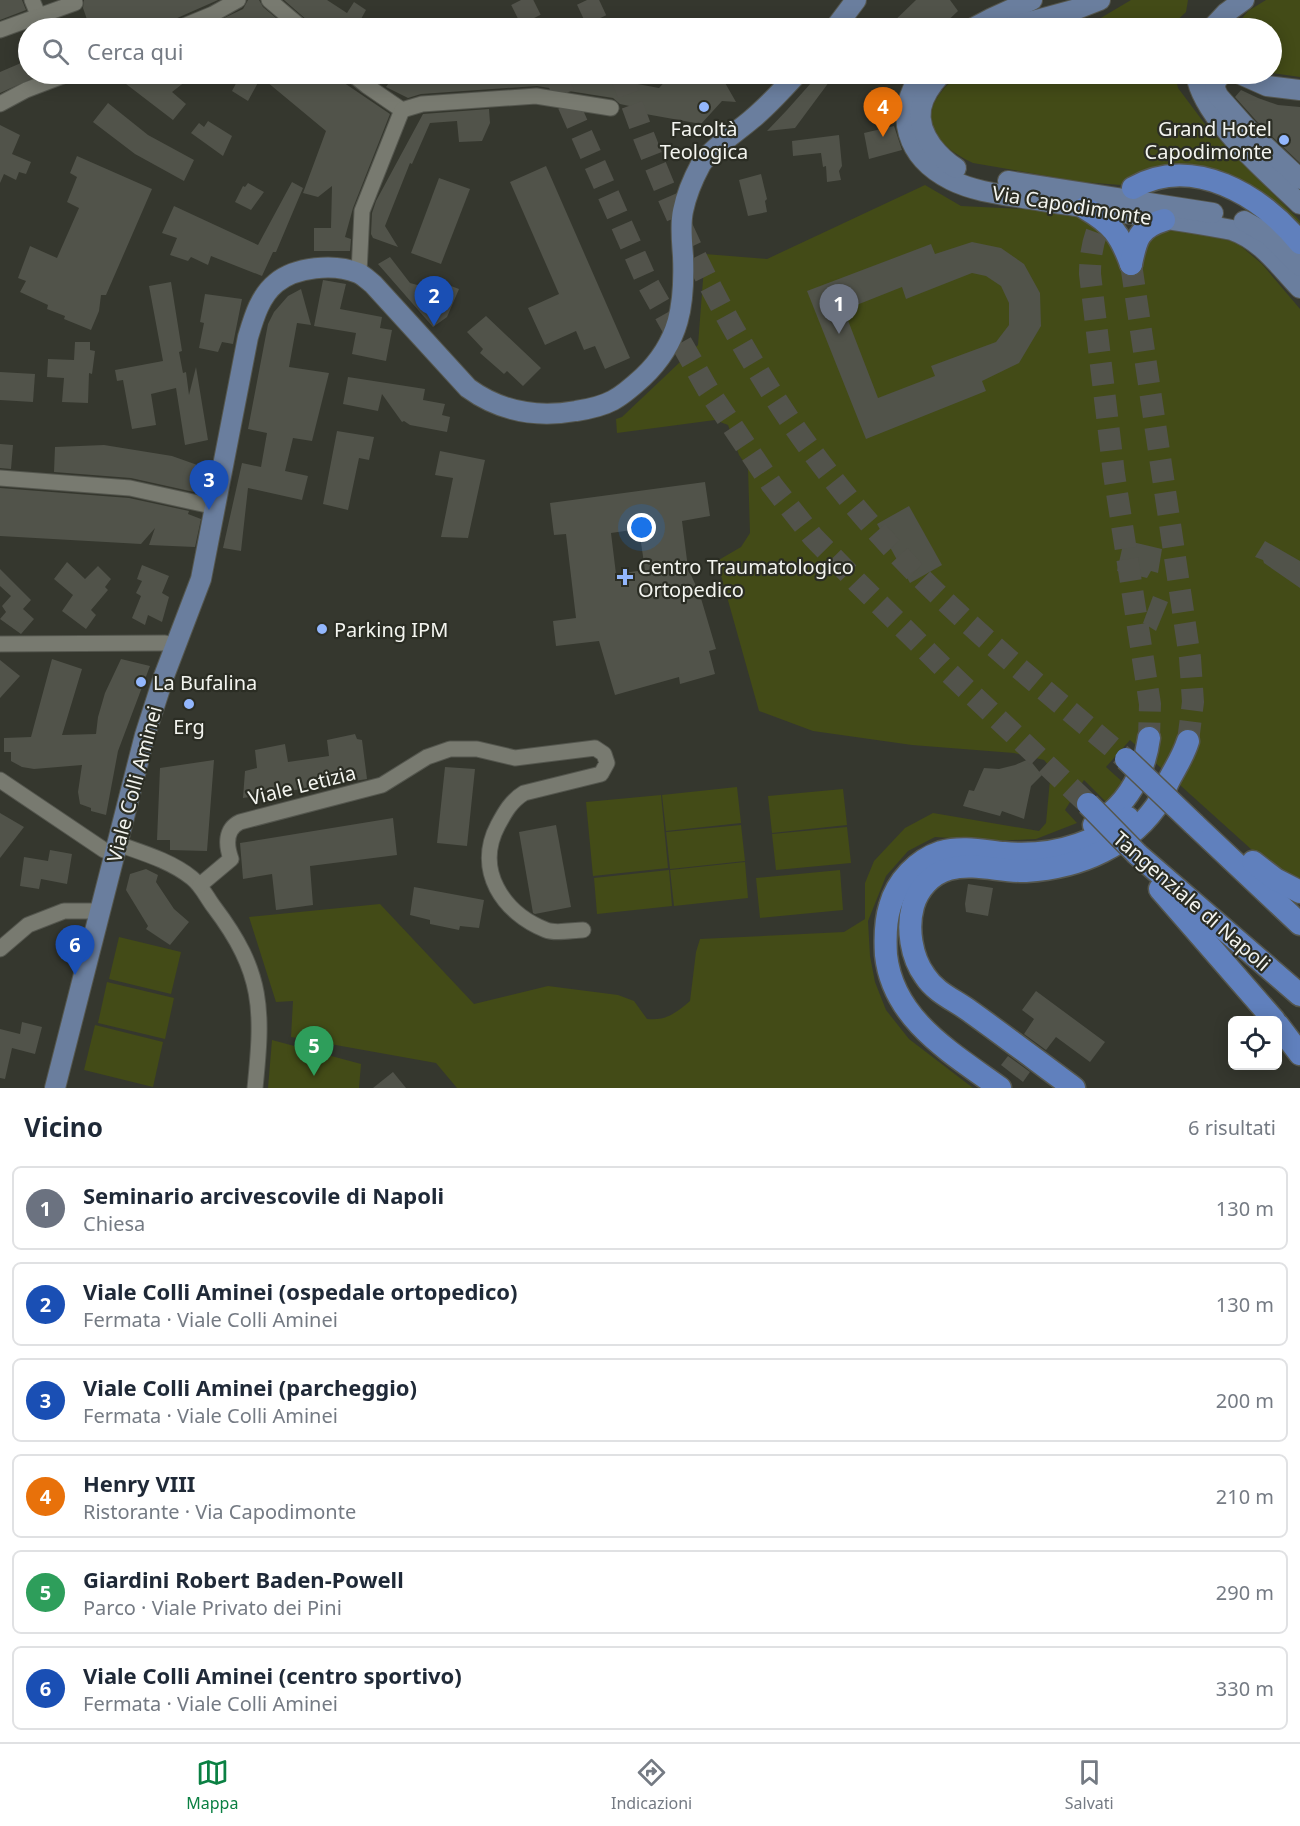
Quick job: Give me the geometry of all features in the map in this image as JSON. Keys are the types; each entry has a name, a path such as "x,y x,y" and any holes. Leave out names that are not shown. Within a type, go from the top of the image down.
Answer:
{"highway":[{"path":"1133,188 1151,180 1178,175 1220,182 1265,208 1300,243"},
{"path":"1084,208 1102,218 1117,233 1131,264 1139,236 1147,227 1164,220"},
{"path":"986,852 1055,841 1076,834 1101,821 1115,809 1135,784 1146,759 1149,738"},
{"path":"1074,1088 970,1010 932,986 923,975 913,947 910,932 914,904 927,881 951,868 966,866 1014,871 1041,869 1074,863 1107,850 1130,834 1154,810 1188,741"},
{"path":"1126,759 1300,924"},
{"path":"1000,1088 935,1040 909,1013 899,998 892,980 886,947 885,928 891,900 909,873 919,863 942,852 968,849 1034,854 1081,844 1126,820 1167,783"},
{"name":"Tangenziale di Napoli","path":"1088,804 1136,856 1228,933 1291,997"},
{"path":"1194,824 1224,838 1275,879 1300,892"},
{"path":"1136,856 1271,1016"},
{"path":"1282,1030 1300,1054"}],"main road":[{"path":"842,18 856,0"},
{"path":"992,18 1032,0"},
{"path":"1044,18 1100,0"},
{"path":"1222,18 1244,0"},
{"path":"359,273 373,284 468,388 482,398 517,412 538,414 573,412 608,404 621,397 649,371 662,355 677,327 683,301 683,210 702,163 754,118 787,84"},
{"name":"Via Capodimonte","path":"917,84 908,100 906,121 914,145 930,165 950,179 974,188 1084,208 1220,227 1243,234 1261,247 1300,288"},
{"name":"Via Capodimonte","path":"934,84 925,96 920,121 932,146 953,166 988,178 1236,218 1269,235 1300,266"},
{"path":"1198,84 1213,88 1252,134 1300,179"},
{"path":"1262,84 1300,90"},
{"path":"1213,88 1250,155 1300,204"},
{"name":"Viale Colli Aminei","path":"55,1088 145,735 164,676 201,579 253,318 262,299 275,284 288,275 324,268 359,273"}],"street":[{"path":"32,0 39,16"},
{"path":"33,18 75,3 74,0"},
{"path":"203,18 238,0"},
{"path":"269,0 290,18"},
{"path":"0,30 18,24"},
{"path":"0,104 42,84"},
{"path":"364,84 402,110"},
{"path":"402,110 422,104 536,96 611,108"},
{"path":"359,273 362,211 402,110"},
{"path":"0,478 130,488 207,505"},
{"path":"0,644 165,643"},
{"name":"Viale Letizia","path":"200,885 231,859 227,843 234,824 362,792 382,785 428,757 450,749 477,749 514,758 596,748 604,754 607,763 601,774 536,789 514,800 505,812 488,848 490,876 512,910 548,932 583,930"},
{"path":"0,780 104,850 116,849 168,863 200,885 240,944 259,999 260,1036 255,1088"},
{"path":"0,949 28,925 64,911 100,911"}],"green space":[{"path":"1131,0 1188,0 1186,12 1180,18 1101,18"},
{"path":"1266,0 1300,0 1300,77 1282,74 1282,18 1242,18 1248,11"},
{"path":"949,84 1177,84 1208,128 1300,221 1300,238 1263,198 1170,168 1121,185 1082,182 973,163 947,147 934,132 931,113 942,91"},
{"path":"925,185 961,206 1047,210 1074,214 1101,230 1184,231 1236,242 1262,264 1300,309 1300,885 1283,878 1130,740 1106,767 1127,786 1110,806 1084,780 1065,810 1077,823 1036,839 994,841 935,837 908,851 886,876 868,921 870,956 875,982 886,1010 909,1039 973,1088 457,1088 436,1063 291,1037 293,1001 276,1002 249,917 380,904 474,1004 548,986 618,995 634,1001 647,1019 660,1019 690,1001 696,952 700,939 844,932 865,919 865,883 874,861 905,828 933,813 1039,831 1046,823 1050,780 1049,766 1044,760 1014,753 912,745 813,731 759,711 717,561 741,547 750,533 748,468 739,455 728,425 715,420 617,433 616,419 622,417 698,345 705,254 767,259"},
{"path":"737,787 741,823 666,831 662,795"},
{"path":"843,789 847,825 772,833 768,796"},
{"path":"661,795 668,868 593,876 586,802"},
{"path":"741,825 745,861 670,869 666,832"},
{"path":"847,827 851,863 776,870 772,834"},
{"path":"745,862 748,898 674,906 670,870"},
{"path":"669,870 672,906 597,914 594,878"},
{"path":"840,870 843,910 760,918 756,878"},
{"path":"119,937 181,952 171,994 109,979"},
{"path":"107,982 174,998 165,1039 98,1023"},
{"path":"95,1025 163,1042 153,1087 84,1070"},
{"path":"272,1040 361,1064 359,1088 268,1088"}],"building":[{"path":"0,0 22,0 26,10 0,20"},
{"path":"84,0 218,0 177,18 86,18 83,8"},
{"path":"248,0 259,0 263,7 276,18 224,18 243,9"},
{"path":"284,0 327,0 347,13 354,2 366,10 362,18 305,18"},
{"path":"916,0 950,0 958,11 951,18 897,18"},
{"path":"18,64 18,84 20,84 0,93 0,72"},
{"path":"126,84 182,84 172,92 186,104 173,120"},
{"path":"236,84 257,84 248,101 232,91"},
{"path":"269,84 346,84 390,114 353,208 345,237 351,239 350,251 314,251 314,228 331,228 332,186 318,197 303,193 326,131"},
{"path":"388,84 638,84 659,88 663,84 726,84 736,102 722,101 701,124 640,113 643,109 620,104 613,98 537,86 421,94 408,98 386,87"},
{"path":"810,84 828,84 795,128 767,131"},
{"name":"Grand Hotel Capodimonte","path":"1241,90 1278,105 1300,107 1300,163 1261,126 1235,97"},
{"path":"108,103 148,135 194,160 184,181 135,154 93,122"},
{"path":"489,109 490,123 482,141 459,142 457,121 430,123 412,164 410,163 385,226 398,247 373,238 371,234 372,213 376,201 423,114"},
{"path":"208,121 232,136 223,156 191,133 199,123 204,127"},
{"path":"0,125 20,135 12,154 31,162 26,174 19,172 16,180 4,174 0,183"},
{"path":"894,126 902,150 869,159 864,133"},
{"path":"839,135 841,180 827,182 826,166 823,167 821,153 793,156 792,141"},
{"path":"77,156 152,189 106,295 101,295 99,311 91,330 64,319 65,316 47,309 48,305 20,292 26,281 18,278 30,246 57,258 79,208 67,202 77,177 70,173"},
{"path":"546,166 630,358 605,369 595,346 584,350 576,331 545,345 528,308 559,294 510,182"},
{"path":"761,174 767,199 765,201 767,212 748,216 739,180"},
{"path":"439,178 470,189 441,264 411,253"},
{"path":"292,182 303,188 276,252 273,252 262,276 211,256 208,265 191,257 188,261 170,255 177,238 162,233 174,206 258,245"},
{"path":"248,183 264,192 251,210 235,202 243,186 245,187"},
{"path":"972,242 1001,248 1024,264 1040,293 1041,326 1019,363 982,381 986,391 866,439 807,291 931,244 935,254","holes":["972,273 986,276 1001,286 1009,303 1009,325 996,342 931,366 935,376 878,398 844,310 902,287 906,299"]},
{"path":"390,257 410,283 432,289 433,286 441,286 443,283 459,289 447,317 433,327 378,264"},
{"path":"323,280 346,284 340,309 382,317 380,328 392,330 386,361 352,354 356,333 314,326"},
{"path":"171,282 182,351 179,352 183,373 186,372 189,395 196,367 208,440 185,445 176,388 151,394 156,425 132,429 123,380 117,381 115,370 163,361 149,286"},
{"path":"301,289 311,325 297,323 289,367 329,373 312,441 293,438 285,471 308,476 302,500 248,488 241,551 223,548 242,463 261,467 267,433 248,429 268,324 274,312 288,296"},
{"path":"205,294 242,299 233,344 222,342 218,352 199,348 204,323 200,322"},
{"path":"486,316 541,368 523,386 507,371 504,374 480,353 483,349 467,332"},
{"path":"75,342 90,342 90,350 95,351 92,374 89,373 88,403 62,402 64,378 47,377 48,359 74,360"},
{"path":"0,372 35,374 33,402 0,400"},
{"path":"348,377 425,389 423,400 445,404 442,415 450,417 447,432 402,422 382,394 378,411 343,404"},
{"path":"337,431 374,437 369,460 359,458 348,510 323,504"},
{"path":"0,444 13,445 11,469 0,468"},
{"path":"104,445 172,456 203,467 194,492 131,478 54,472 55,447"},
{"path":"440,451 485,460 468,538 441,537 453,478 435,475"},
{"path":"705,482 710,516 682,521 688,568 700,595 716,649 709,651 715,674 680,684 679,677 615,695 599,641 556,646 553,621 576,618 566,534 554,535 550,503","holes":["639,529 645,570 616,574 611,533"]},
{"path":"0,488 129,498 189,511 188,514 201,519 195,547 149,545 155,528 141,544 0,536"},
{"path":"909,506 942,565 910,583 877,524"},
{"path":"1124,540 1162,549 1158,573 1151,571 1147,578 1117,571"},
{"path":"1265,541 1300,561 1300,588 1263,560 1255,557"},
{"path":"67,562 85,579 98,566 111,579 105,587 108,590 91,610 96,615 86,629 62,611 73,595 54,579"},
{"path":"142,565 169,576 162,593 169,597 162,622 148,615 145,625 132,618 141,596 136,593 142,581 137,579"},
{"path":"0,569 31,600 23,609 34,619 21,634 0,619 6,612 2,606 11,596 0,586"},
{"path":"1153,596 1168,602 1156,631 1143,623"},
{"path":"52,659 82,669 62,735 96,734 105,693 121,659 150,666 118,751 106,815 91,811 91,808 80,804 78,792 82,765 34,769 22,767 11,761 11,752 4,752 4,738 31,737"},
{"path":"0,660 20,676 0,698"},
{"path":"355,734 357,739 362,740 367,779 243,798 245,771 257,768 255,750 285,744 288,762 329,756 327,740"},
{"path":"1029,759 1042,775 1031,786 1024,819 1002,811 1000,816 963,806 969,790 974,791 984,768 999,769"},
{"path":"214,760 207,851 170,850 170,840 157,840 160,768"},
{"path":"445,767 475,769 467,846 437,843"},
{"path":"0,813 24,827 0,858"},
{"path":"393,818 397,855 310,866 313,905 276,910 272,874 243,879 240,843"},
{"path":"556,825 571,907 535,914 519,832"},
{"path":"50,850 72,854 67,884 41,879 39,889 20,886 24,857 48,861"},
{"path":"146,869 158,875 156,882 174,909 189,922 170,945 146,929 148,926 126,890 130,874"},
{"path":"968,884 993,888 988,916 966,912"},
{"path":"414,887 484,900 479,928 460,926 459,930 430,924 430,920 410,915"},
{"path":"1036,991 1105,1042 1090,1062 1056,1037 1046,1050 1024,1034 1034,1019 1022,1010"},
{"path":"22,1022 42,1027 35,1054 12,1048 5,1079 0,1078 0,1029 20,1034"},
{"path":"1008,1056 1030,1072 1023,1082 1001,1065"},
{"path":"393,1072 406,1088 373,1088"}],"tunnel":[{"path":"521,0 530,18"},
{"path":"587,0 595,18"},
{"path":"559,84 647,282 708,390 772,485 813,537 857,582 1088,804"},
{"path":"624,84 665,189 714,292 764,380 813,453 872,526 940,597 1013,663 1126,759"},
{"path":"1113,204 1102,220 1095,237 1090,274 1114,474 1150,704 1149,738"},
{"path":"1131,264 1190,658 1193,702 1188,741"}],"place":[{"name":"Facoltà Teologica","path":"704,107"},
{"name":"Henry VIII","path":"883,137"},
{"name":"Grand Hotel Capodimonte","path":"1284,140"},
{"name":"Viale Colli Aminei (ospedale ortopedico)","path":"434,326"},
{"name":"Seminario arcivescovile di Napoli","path":"839,334"},
{"name":"Viale Colli Aminei (parcheggio)","path":"209,510"},
{"name":"Centro Traumatologico Ortopedico","path":"625,577"},
{"name":"Parking IPM","path":"322,629"},
{"name":"La Bufalina","path":"141,682"},
{"name":"Erg","path":"189,704"},
{"name":"Viale Colli Aminei (centro sportivo)","path":"75,975"},
{"name":"Giardini Robert Baden-Powell","path":"314,1076"}]}
